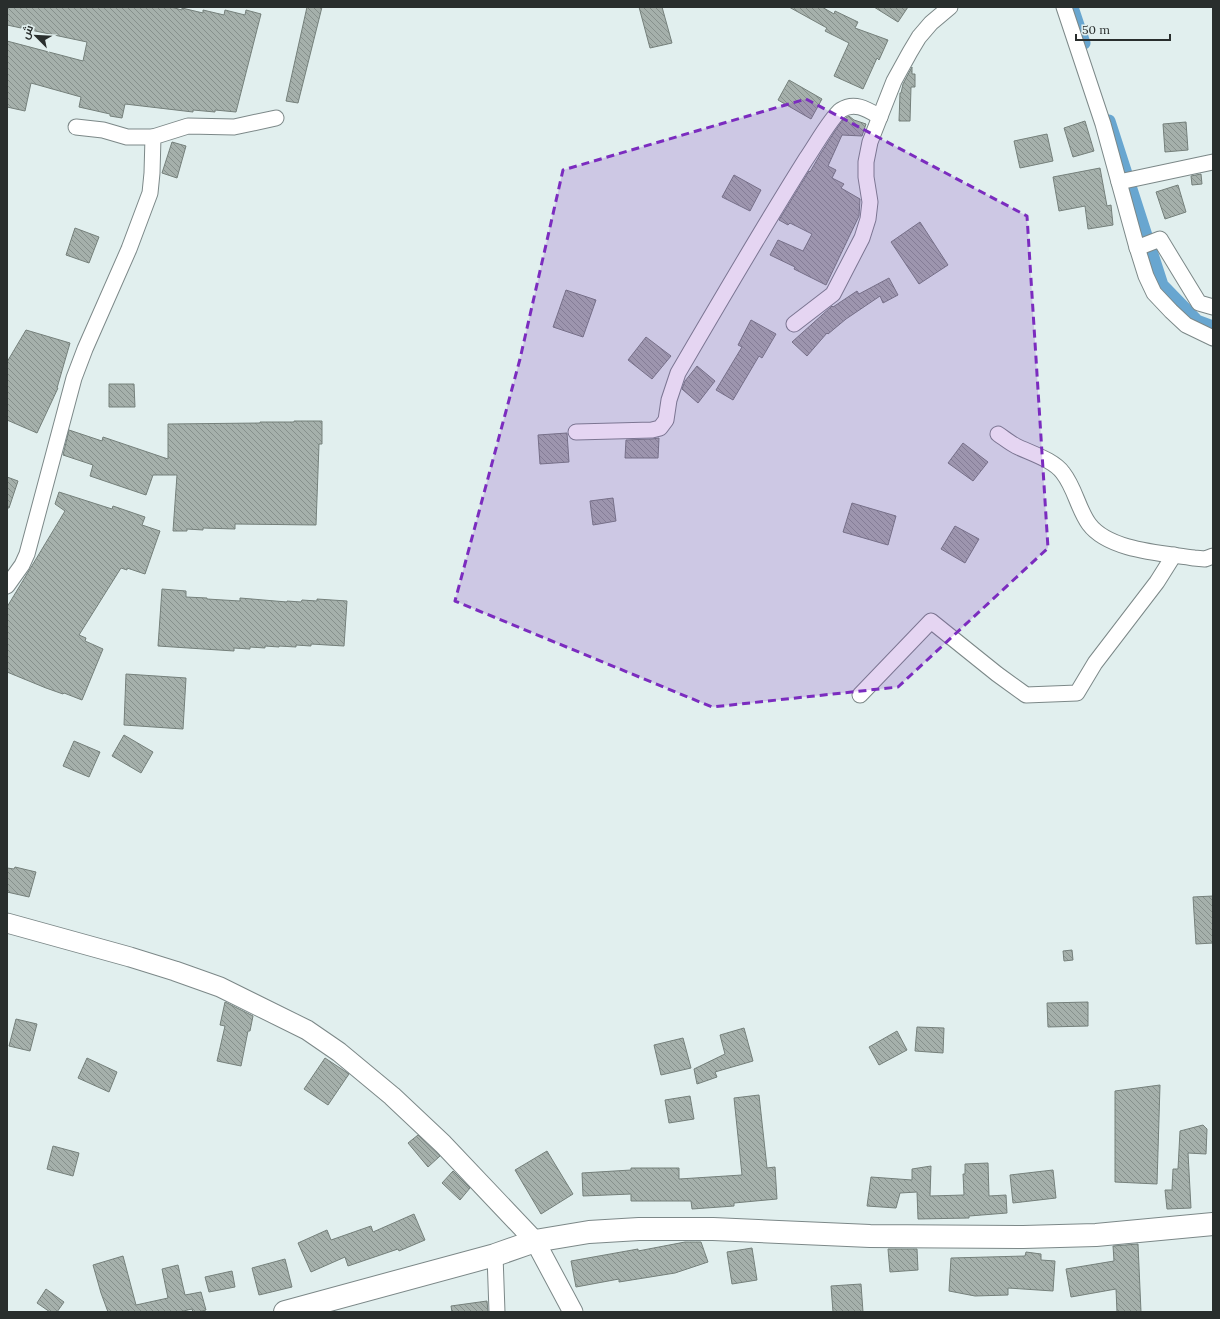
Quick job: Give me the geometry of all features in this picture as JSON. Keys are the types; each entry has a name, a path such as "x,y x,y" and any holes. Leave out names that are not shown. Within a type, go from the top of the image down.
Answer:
{"main road":[{"path":"285,1312 495,1255 535,1241 589,1232 639,1229 713,1230 870,1236 1023,1237 1096,1235 1213,1224"}],"street":[{"path":"794,324 833,294 862,238 868,218 870,202 866,177 866,162 870,142 894,81 910,52 919,37 931,23 950,7"},
{"path":"1064,7 1103,124 1146,276 1154,293 1186,325 1213,338"},
{"path":"576,432 652,430 660,428 666,420 669,400 678,373 785,192 830,124 840,111 851,106 865,108 880,117"},
{"path":"76,127 103,130 127,137 153,137 188,126 234,127 276,118"},
{"path":"7,586 27,554 74,378 85,349 129,249 150,193 153,137"},
{"path":"1119,182 1213,162"},
{"path":"1137,248 1160,239 1199,303 1213,307"},
{"path":"998,434 1014,445 1054,465 1063,473 1072,489 1080,509 1090,525 1105,538 1129,548 1205,559 1213,556"},
{"path":"860,694 931,621 997,674 1026,695 1077,693 1095,663 1157,582 1174,555"},
{"path":"7,923 130,957 220,987 307,1030 339,1052 392,1096 443,1144 535,1241 573,1312"},
{"path":"495,1255 498,1312"}],"highlighted area":[{"path":"806,99 1027,216 1048,548 898,687 712,707 455,601 520,359 563,170"}],"building":[{"path":"7,7 171,7 203,13 203,10 224,15 225,10 245,15 246,10 261,14 236,112 193,110 193,112 125,104 122,118 79,107 81,97 31,83 25,111 7,107 7,41 83,61 87,42 7,25"},
{"path":"307,7 322,7 298,103 286,101"},
{"path":"639,7 662,7 672,43 650,48"},
{"path":"789,7 822,7 834,14 835,11 858,22 855,28 888,40 879,60 877,58 863,89 834,76 849,43 825,31 827,28"},
{"path":"874,7 908,7 898,22"},
{"path":"912,67 912,74 915,74 915,87 911,87 910,121 899,121 900,93"},
{"path":"789,80 822,99 811,119 778,100"},
{"path":"849,116 854,120 866,124 862,136 842,135 828,166 836,170 832,178 844,184 841,188 860,199 859,216 826,285 794,269 795,267 770,255 778,240 803,251 812,234 790,223 788,225 779,220 835,131 843,120"},
{"path":"1085,121 1094,151 1073,157 1064,128"},
{"path":"1186,122 1188,150 1165,152 1163,124"},
{"path":"1047,134 1053,161 1020,168 1014,141"},
{"path":"172,142 186,146 177,178 162,173"},
{"path":"1100,168 1107,206 1111,205 1113,225 1088,229 1085,206 1059,211 1053,177"},
{"path":"1201,174 1202,184 1192,185 1191,176"},
{"path":"734,175 761,190 750,211 722,197"},
{"path":"1178,185 1186,212 1165,219 1156,192"},
{"path":"920,222 948,265 919,284 891,242"},
{"path":"75,228 99,237 89,263 66,255"},
{"path":"889,278 898,295 883,303 880,296 846,319 828,334 827,333 807,356 792,342 832,306 833,307 857,291 859,294"},
{"path":"566,290 596,300 583,337 553,327"},
{"path":"751,320 776,334 762,358 759,356 733,400 716,390 742,347 738,345"},
{"path":"26,330 70,343 58,388 37,433 7,420 7,362"},
{"path":"646,337 671,356 652,379 628,360"},
{"path":"697,366 715,381 698,403 682,389 685,381"},
{"path":"109,384 134,384 135,407 109,407"},
{"path":"322,421 322,444 319,444 316,525 235,524 235,529 203,528 203,530 187,529 187,531 173,531 177,475 153,475 146,495 90,476 93,465 63,455 69,430 102,441 103,437 168,459 168,424"},
{"path":"567,433 569,462 540,464 538,435"},
{"path":"659,438 658,458 625,458 626,440"},
{"path":"963,443 988,462 973,481 948,463"},
{"path":"7,477 18,481 9,508 7,508"},
{"path":"59,492 112,509 113,506 145,517 142,525 160,531 145,574 127,568 127,570 121,568 79,635 86,638 85,641 103,649 82,700 46,688 7,672 7,607 65,511 55,504"},
{"path":"613,498 616,521 593,525 590,501"},
{"path":"852,503 896,516 888,545 843,532"},
{"path":"955,526 979,539 965,563 941,549"},
{"path":"162,589 186,591 186,597 207,599 240,601 240,598 287,602 301,602 302,600 317,601 317,599 347,601 344,646 311,644 311,646 296,645 296,647 265,646 265,648 250,647 250,649 234,648 234,651 158,646"},
{"path":"126,674 186,678 183,729 124,725"},
{"path":"124,735 153,752 141,773 112,756"},
{"path":"74,741 100,752 89,777 63,766"},
{"path":"15,867 36,872 29,897 7,892 7,868 14,869"},
{"path":"1213,896 1213,943 1196,944 1193,897"},
{"path":"1072,950 1073,960 1064,961 1063,951"},
{"path":"225,1002 253,1016 250,1031 248,1031 241,1066 217,1061 225,1026 220,1025"},
{"path":"1088,1002 1088,1026 1048,1027 1047,1003"},
{"path":"16,1019 37,1024 30,1051 9,1046"},
{"path":"917,1027 944,1028 943,1053 915,1051"},
{"path":"744,1028 753,1061 715,1072 717,1077 697,1084 694,1069 725,1054 720,1035"},
{"path":"897,1031 907,1050 879,1065 869,1047"},
{"path":"683,1038 691,1068 661,1075 654,1045"},
{"path":"87,1058 117,1072 109,1092 78,1078"},
{"path":"325,1058 349,1074 328,1105 304,1089"},
{"path":"1160,1085 1157,1184 1115,1182 1115,1091"},
{"path":"759,1095 767,1168 775,1167 777,1199 734,1203 734,1206 692,1209 691,1201 631,1201 631,1194 583,1196 582,1173 631,1170 631,1168 679,1168 679,1179 742,1175 734,1098"},
{"path":"690,1096 694,1119 669,1123 665,1100"},
{"path":"1203,1125 1207,1129 1206,1154 1188,1153 1191,1208 1167,1209 1165,1190 1172,1190 1173,1169 1178,1169 1180,1131"},
{"path":"418,1135 440,1156 428,1167 408,1143"},
{"path":"53,1146 79,1153 73,1176 47,1169"},
{"path":"547,1151 573,1194 541,1214 515,1170"},
{"path":"988,1163 989,1196 1006,1195 1007,1213 969,1216 969,1218 918,1219 917,1192 900,1193 896,1208 867,1206 871,1177 912,1180 912,1169 931,1166 930,1196 964,1195 963,1174 965,1174 965,1164"},
{"path":"1053,1170 1056,1198 1013,1203 1010,1175"},
{"path":"453,1171 470,1188 460,1200 442,1183"},
{"path":"414,1214 425,1240 399,1251 398,1249 348,1266 345,1257 311,1272 298,1243 327,1230 331,1240 371,1226 373,1232"},
{"path":"685,1242 701,1242 708,1262 675,1273 619,1282 619,1279 576,1287 571,1261"},
{"path":"1138,1244 1141,1312 1117,1312 1116,1289 1071,1297 1066,1269 1114,1261 1113,1246"},
{"path":"752,1248 757,1280 732,1284 727,1252"},
{"path":"888,1249 917,1249 918,1270 890,1272"},
{"path":"1026,1252 1041,1254 1041,1260 1055,1261 1053,1291 1008,1288 1008,1295 975,1296 949,1291 951,1258 1025,1256"},
{"path":"123,1256 136,1305 168,1298 162,1269 178,1265 185,1295 201,1292 206,1310 198,1312 193,1312 192,1309 179,1312 108,1312 93,1265"},
{"path":"285,1259 292,1287 259,1295 252,1268"},
{"path":"232,1271 235,1287 209,1292 205,1277"},
{"path":"861,1284 863,1312 833,1312 831,1286"},
{"path":"46,1289 64,1302 57,1312 50,1312 37,1303"},
{"path":"487,1301 488,1312 452,1312 451,1306"}],"waterway":[{"path":"1072,7 1084,43"},
{"path":"1109,121 1162,285 1197,321 1213,327"}]}
